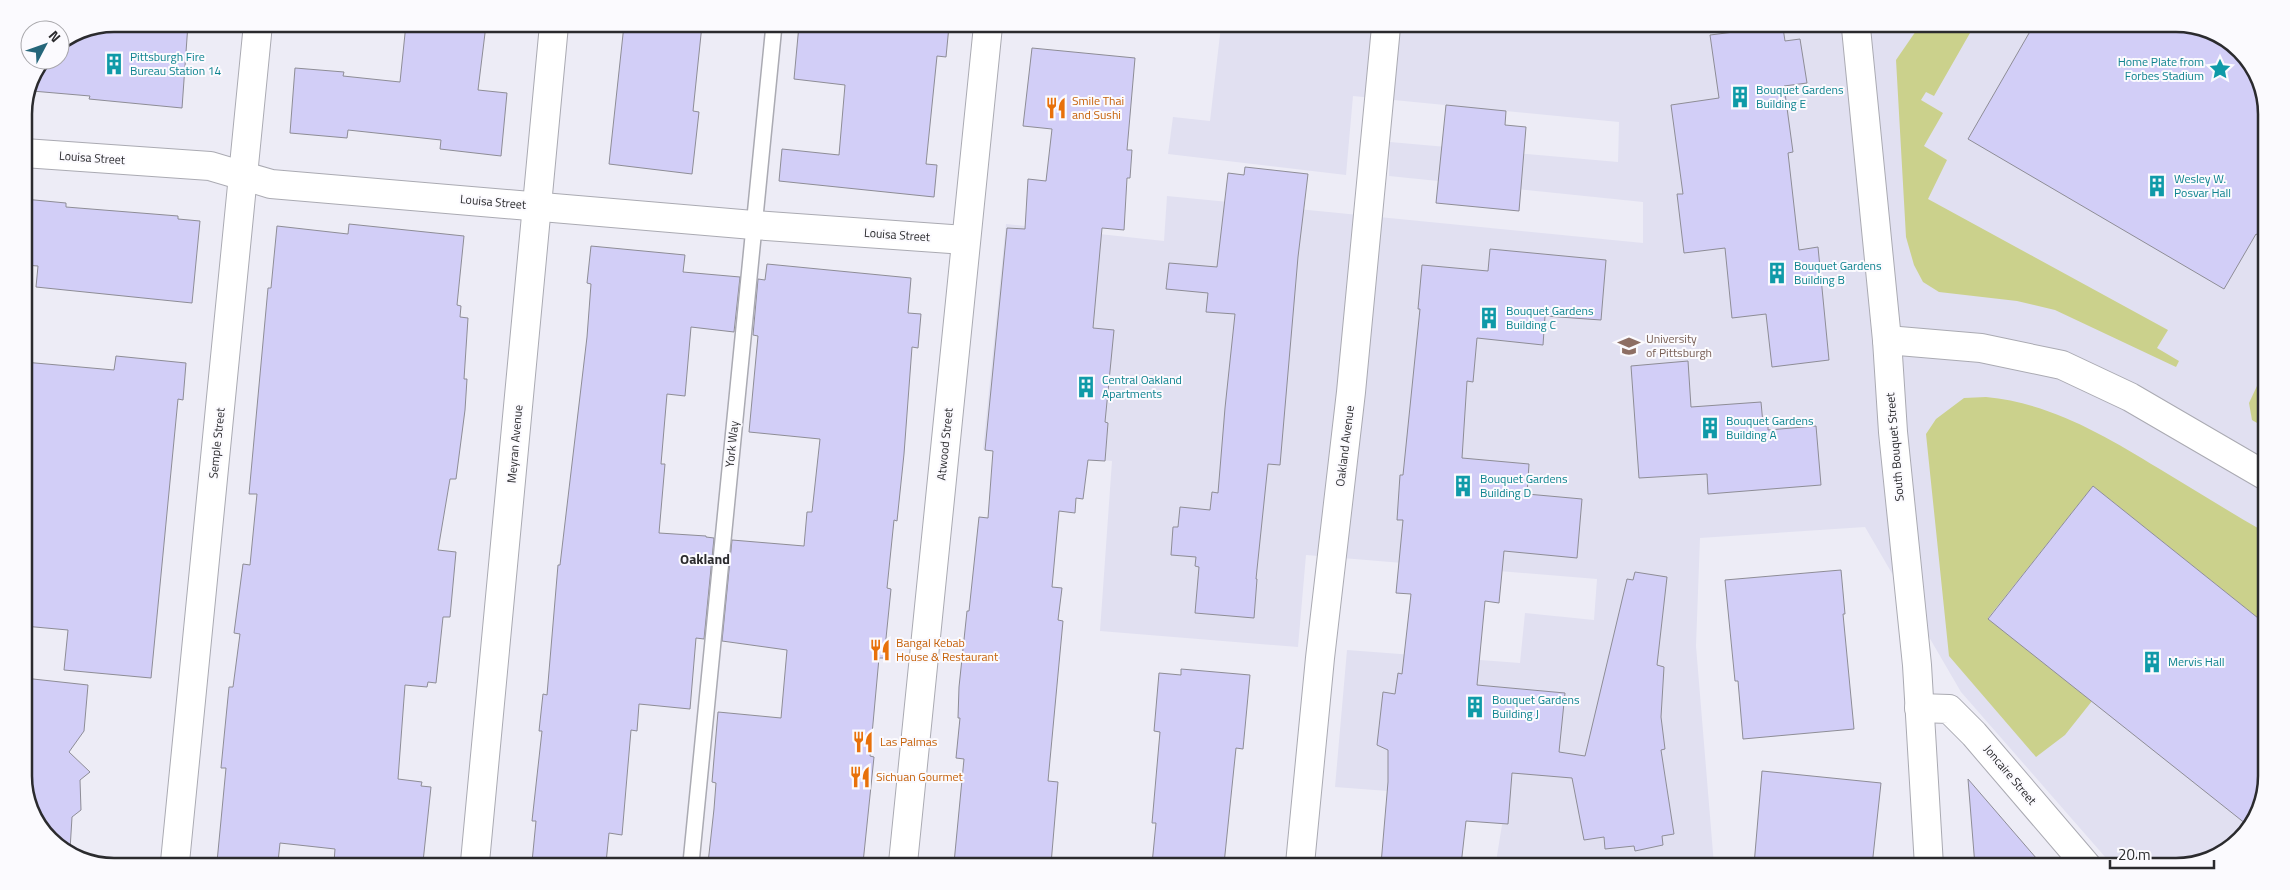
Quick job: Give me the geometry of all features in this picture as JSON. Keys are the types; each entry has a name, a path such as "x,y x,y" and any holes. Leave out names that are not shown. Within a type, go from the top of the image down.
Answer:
{"street":[{"name":"Semple Street","path":"175,858 257,32"},
{"name":"Meyran Avenue","path":"475,858 553,32"},
{"name":"Atwood Street","path":"904,858 987,32"},
{"name":"Oakland Avenue","path":"1301,858 1320,658 1351,392 1386,32"},
{"name":"South Bouquet Street","path":"1856,32 1887,340 1893,432 1919,708 1928,858"},
{"name":"Louisa Street","path":"32,154 210,166 271,184 753,225 965,240"},
{"path":"1887,340 1981,348 2062,365 2130,397 2258,471"},
{"name":"Joncaire Street","path":"1919,708 1949,709 1974,734 2080,858"}],"lane":[{"name":"York Way","path":"691,858 773,32"}],"shaded area":[{"name":"University of Pittsburgh","path":"1220,32 2175,32 2202,37 2225,50 2240,65 2251,83 2257,110 2258,775 2253,802 2240,825 2221,844 2196,855 2175,858 2106,858 1961,692 1865,527 1700,538 1696,646 1713,858 1497,858 1506,800 1335,787 1347,650 1520,663 1525,613 1594,620 1597,579 1306,555 1298,647 1100,631 1112,461 983,449 1006,224 1164,241 1167,196 1643,243 1643,202 1389,176 1390,142 1618,162 1619,122 1353,96 1346,175 1168,154 1173,117 1210,121"}],"green space":[{"path":"1915,32 1970,33 1934,96 1926,92 1921,100 1943,113 1924,146 1947,160 1928,199 2168,330 2157,348 2179,361 2176,367 2055,310 2017,301 1939,292 1923,282 1914,265 1906,237 1896,60"},
{"path":"2257,386 2257,423 2252,420 2249,403"},
{"path":"1986,397 2010,400 2054,413 2076,422 2117,444 2258,528 2258,618 2093,486 1988,618 2092,701 2065,735 2036,757 1949,656 1926,434 1936,419 1964,398"}],"building":[{"name":"Pittsburgh Fire Bureau Station 14","path":"115,32 187,32 182,108 89,99 90,96 36,91 46,70 70,70 70,46 83,39"},
{"path":"405,32 485,32 478,90 507,93 501,156 440,149 441,140 348,130 347,138 290,133 295,68 344,72 343,76 400,82"},
{"path":"623,32 701,32 693,111 699,112 692,174 609,164"},
{"path":"798,32 948,32 946,57 937,56 926,164 937,165 934,197 779,181 782,149 839,155 845,85 794,79"},
{"path":"1734,32 1784,32 1785,41 1800,39 1807,83 1784,86 1793,152 1788,153 1799,250 1818,247 1829,360 1772,367 1766,314 1732,318 1725,248 1684,253 1677,194 1683,194 1671,105 1719,98 1710,35"},
{"name":"Wesley W. Posvar Hall","path":"2030,32 2175,32 2202,37 2225,50 2240,65 2251,83 2256,99 2257,235 2224,289 1968,139"},
{"path":"1032,48 1135,58 1127,150 1132,150 1130,178 1127,178 1124,230 1102,228 1093,328 1114,330 1105,422 1108,423 1105,461 1088,460 1083,499 1076,498 1075,513 1059,511 1052,587 1062,588 1058,620 1063,621 1048,781 1058,782 1052,858 954,858 964,759 956,758 960,718 958,718 959,687 979,517 988,518 993,451 985,450 1007,228 1025,229 1028,179 1046,181 1052,129 1023,126"},
{"path":"1446,105 1506,111 1505,125 1526,127 1519,211 1436,203"},
{"path":"1245,167 1308,174 1298,257 1280,465 1268,464 1256,579 1254,618 1195,613 1199,567 1195,566 1196,557 1171,555 1173,527 1178,527 1180,507 1210,510 1212,492 1218,493 1235,314 1206,312 1208,293 1166,289 1169,263 1217,267 1228,173 1244,175"},
{"path":"32,200 66,203 66,207 178,216 178,219 200,221 192,303 36,287 38,266 32,266"},
{"path":"349,224 464,236 457,305 461,306 460,317 468,318 464,379 467,379 465,410 456,479 450,479 438,550 456,552 450,617 443,617 436,683 428,682 427,687 405,685 398,779 422,782 421,786 431,787 423,858 334,858 335,849 280,843 278,858 217,858 226,768 221,768 229,687 233,687 240,634 234,633 243,564 250,565 257,494 249,494 268,288 271,288 277,226 348,234"},
{"path":"591,246 685,255 683,272 740,277 734,332 691,327 685,396 667,394 661,464 665,464 659,533 714,538 704,639 696,638 690,709 639,704 637,731 631,730 622,835 609,833 606,858 532,858 536,821 532,821 542,731 539,731 543,694 547,695 558,565 560,565 587,337 591,284 587,283"},
{"path":"1490,249 1606,260 1601,320 1545,316 1543,345 1477,338 1473,382 1467,381 1462,458 1529,464 1527,494 1582,499 1577,558 1504,551 1499,603 1485,601 1477,685 1565,693 1559,752 1585,756 1627,579 1633,580 1635,572 1667,577 1657,665 1664,667 1661,717 1665,749 1661,750 1674,834 1662,836 1663,845 1635,851 1634,846 1605,849 1604,837 1584,840 1572,778 1512,773 1508,824 1466,821 1462,858 1382,858 1388,782 1388,750 1377,745 1383,692 1395,694 1398,673 1402,674 1411,594 1396,593 1403,520 1397,520 1400,475 1403,475 1420,309 1418,309 1422,265 1488,271"},
{"path":"767,264 911,278 908,313 921,314 918,348 912,347 904,454 897,521 894,520 887,588 891,589 884,658 879,658 870,756 874,757 864,858 709,858 716,783 712,782 718,712 781,718 787,650 722,641 732,540 804,546 807,512 812,512 820,439 749,432 758,336 753,335 758,279 765,280"},
{"path":"116,356 186,363 183,400 178,399 151,678 64,670 68,630 33,627 32,363 114,370"},
{"name":"Bouquet Gardens Building A","path":"1688,361 1691,407 1761,402 1763,424 1768,423 1768,430 1816,426 1821,485 1708,494 1707,474 1639,478 1631,366"},
{"name":"Mervis Hall","path":"2093,486 2258,618 2258,775 2253,802 2242,821 1988,619"},
{"path":"1841,570 1845,614 1843,614 1854,729 1743,739 1738,681 1735,681 1725,580"},
{"path":"1181,669 1250,675 1243,749 1236,748 1225,858 1153,858 1156,823 1152,823 1160,732 1154,731 1159,673 1181,675"},
{"path":"33,679 88,685 84,731 69,752 90,772 80,780 81,810 72,817 70,845 50,825 39,807 34,791"},
{"path":"1762,771 1881,783 1873,858 1755,858"},
{"path":"1968,779 2036,858 1974,858"}],"place":[{"name":"Pittsburgh Fire Bureau Station 14","path":"114,64"},
{"name":"Home Plate from Forbes Stadium","path":"2220,69"},
{"name":"Bouquet Gardens Building E","path":"1740,97"},
{"name":"Smile Thai and Sushi","path":"1056,108"},
{"name":"Wesley W. Posvar Hall","path":"2157,186"},
{"name":"Bouquet Gardens Building B","path":"1777,273"},
{"name":"Bouquet Gardens Building C","path":"1489,318"},
{"name":"University of Pittsburgh","path":"1629,346"},
{"name":"Central Oakland Apartments","path":"1086,387"},
{"name":"Bouquet Gardens Building A","path":"1710,428"},
{"name":"Bouquet Gardens Building D","path":"1463,486"},
{"name":"Bangal Kebab House & Restaurant","path":"880,650"},
{"name":"Mervis Hall","path":"2152,662"},
{"name":"Bouquet Gardens Building J","path":"1475,707"},
{"name":"Las Palmas","path":"863,742"},
{"name":"Sichuan Gourmet","path":"860,777"}],"district":[{"name":"Oakland","path":"705,559"}]}
